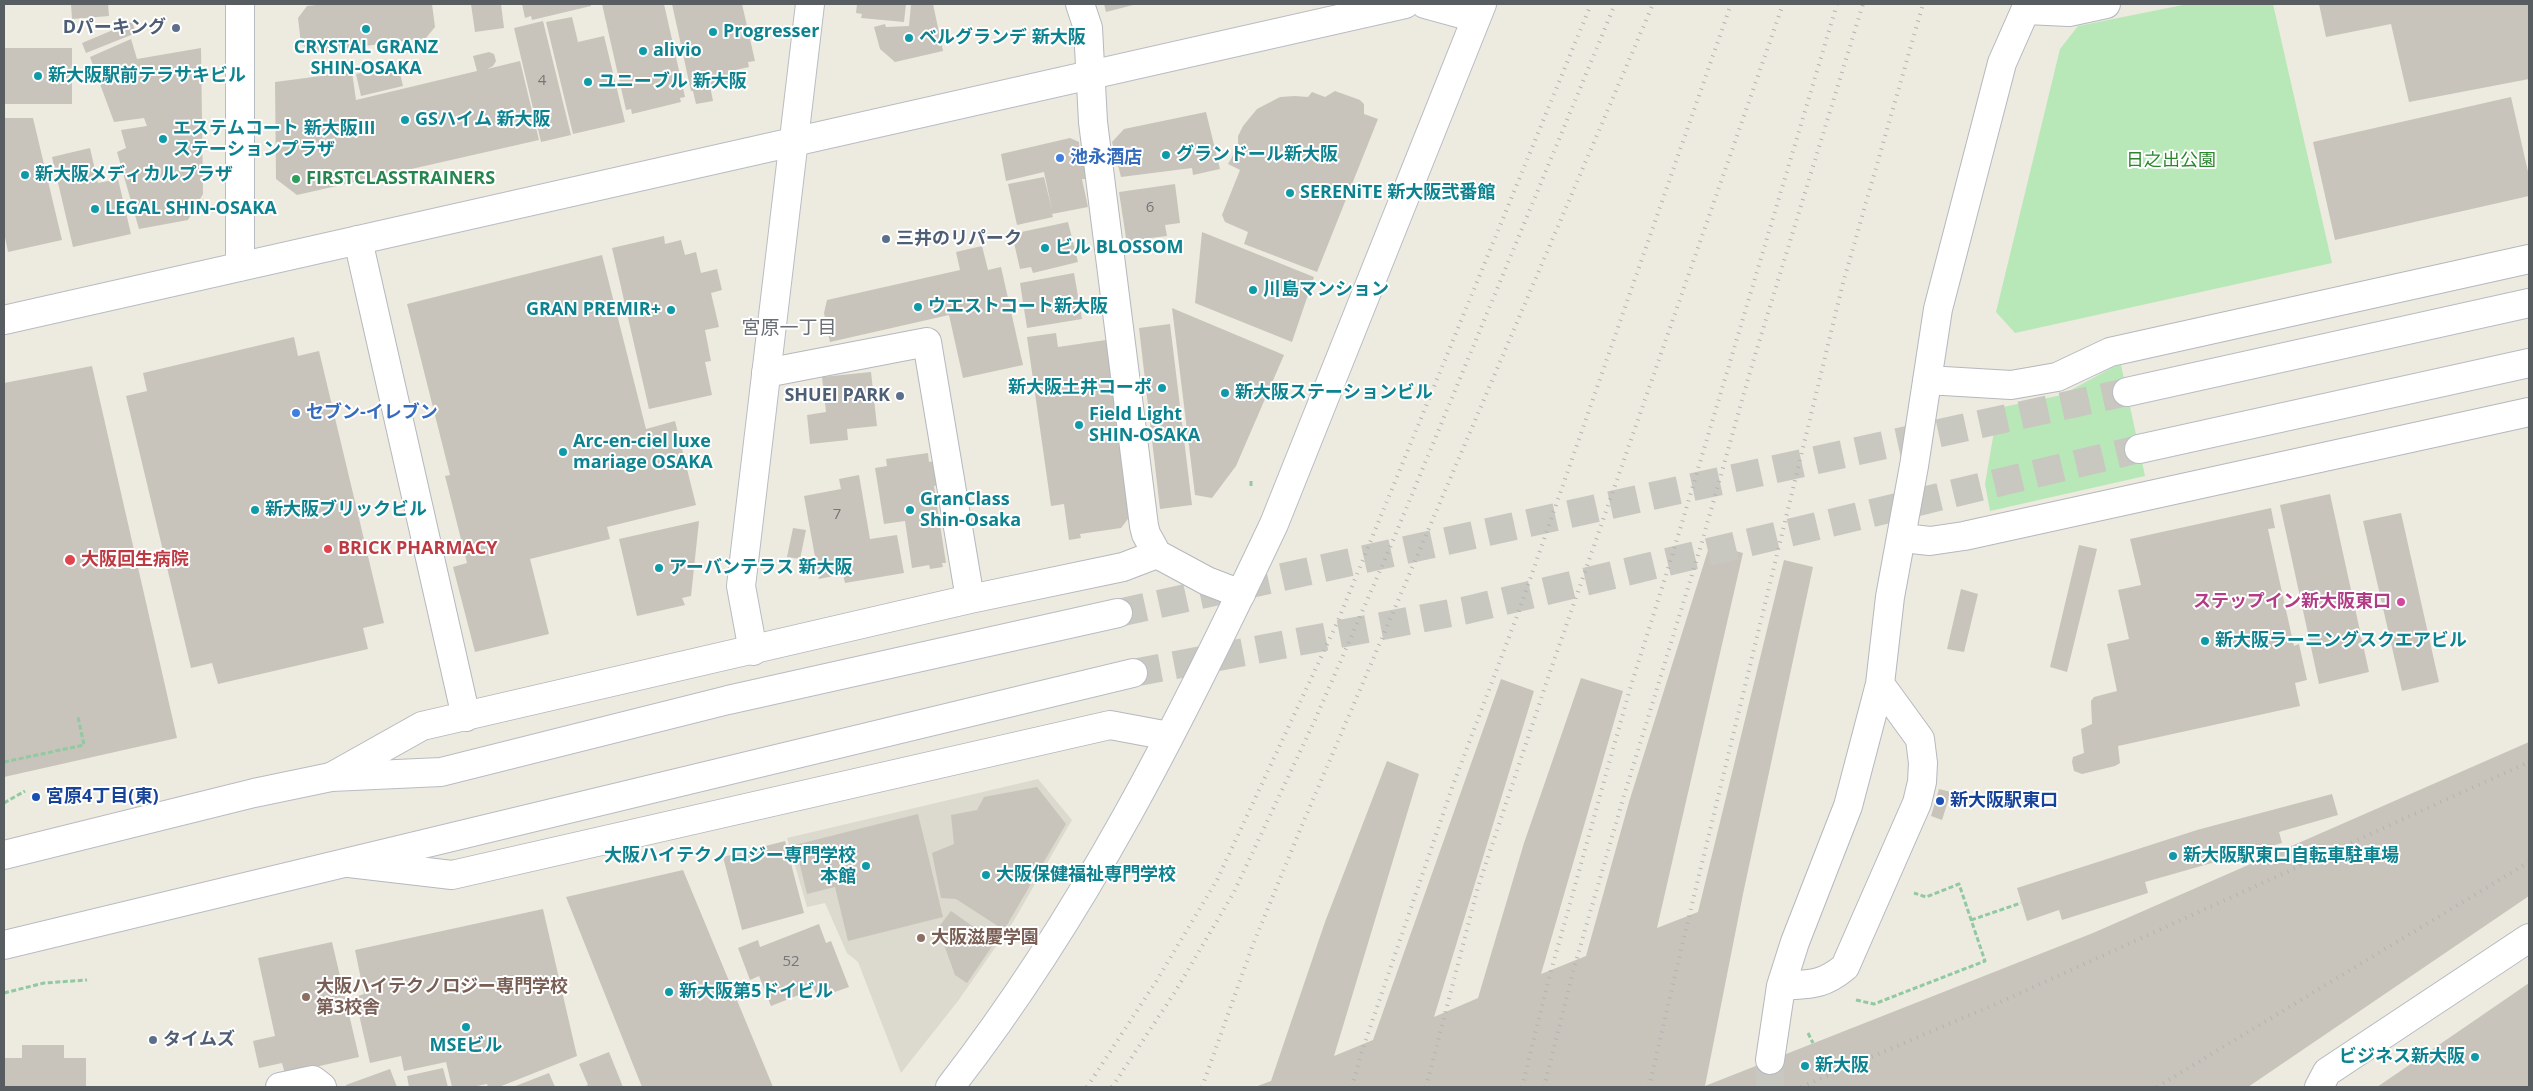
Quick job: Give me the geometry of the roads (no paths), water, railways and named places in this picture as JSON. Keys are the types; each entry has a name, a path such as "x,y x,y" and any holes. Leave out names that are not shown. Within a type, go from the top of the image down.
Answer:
{"street":[{"path":"240,4 240,267"},
{"path":"753,651 741,586 810,4"},
{"path":"1080,4 1088,28 1093,122 1146,534 1157,554 1207,581 1241,594"},
{"path":"4,320 1405,4"},
{"path":"950,1087 1052,945 1114,841 1241,594 1274,524 1479,11 1425,4"},
{"path":"1770,1060 1782,986 1795,942 1848,806 1880,684 1890,597 1903,538 1938,309 2002,63 2027,7 2069,12 2106,4"},
{"path":"358,240 466,717"},
{"path":"1927,380 2011,385 2057,376 2110,352 2529,259"},
{"path":"2127,392 2529,303"},
{"path":"766,373 927,342 970,599"},
{"path":"2139,449 2529,363"},
{"path":"1903,538 1930,541 1964,536 2529,412"},
{"path":"331,777 422,726 753,651 970,599 1123,567 1157,554"},
{"path":"4,855 254,793 331,777 441,772 728,700 1118,613"},
{"path":"4,945 1133,673"},
{"path":"1782,986 1815,984 1830,979 1845,967 1916,803 1923,763 1920,739 1880,684"},
{"path":"348,863 452,875 1110,725 1169,736"},
{"path":"2319,1087 2327,1072 2529,938"},
{"path":"280,1087 313,1080 322,1087"}],"tunnel":[{"path":"1118,613 2127,392"},
{"path":"1133,673 1467,610 2139,449"},
{"path":"1770,1060 1770,1087"}],"railway":[{"path":"1087,1087 1157,980 1217,880 1337,623 1591,4"},
{"path":"1112,1087 1175,992 1234,892 1314,722 1389,550 1615,4"},
{"path":"1202,1087 1252,947 1300,830 1653,4"},
{"path":"1352,1087 1363,1048 1453,785 1520,608 1731,4"},
{"path":"1426,1087 1478,887 1551,669 1783,4"},
{"path":"1522,1087 1548,982 1629,692 1672,556 1837,4"},
{"path":"1544,1087 1574,968 1623,799 1702,542 1752,365 1863,4"},
{"path":"1649,1087 1843,283 1923,4"},
{"path":"1801,1087 2005,1000 2529,762"},
{"path":"2157,1087 2529,862"}],"place":[{"name":"Dパーキング","path":"176,28"},
{"name":"CRYSTAL GRANZ SHIN-OSAKA","path":"366,29"},
{"name":"Progresser","path":"713,32"},
{"name":"ベルグランデ 新大阪","path":"909,38"},
{"name":"alivio","path":"643,51"},
{"name":"新大阪駅前テラサキビル","path":"38,76"},
{"name":"ユニーブル 新大阪","path":"588,82"},
{"name":"GSハイム 新大阪","path":"405,120"},
{"name":"エステムコート 新大阪III ステーションプラザ","path":"163,139"},
{"name":"グランドール新大阪","path":"1166,155"},
{"name":"池永酒店","path":"1060,158"},
{"name":"新大阪メディカルプラザ","path":"25,175"},
{"name":"FIRSTCLASSTRAINERS","path":"296,179"},
{"name":"SERENiTE 新大阪弐番館","path":"1290,193"},
{"name":"LEGAL SHIN-OSAKA","path":"95,209"},
{"name":"三井のリパーク","path":"886,239"},
{"name":"ビル BLOSSOM","path":"1045,248"},
{"name":"川島マンション","path":"1253,290"},
{"name":"ウエストコート新大阪","path":"918,307"},
{"name":"GRAN PREMIR+","path":"671,310"},
{"name":"新大阪土井コーポ","path":"1162,388"},
{"name":"新大阪ステーションビル","path":"1225,393"},
{"name":"SHUEI PARK","path":"900,396"},
{"name":"セブン-イレブン","path":"296,413"},
{"name":"Field Light SHIN-OSAKA","path":"1079,425"},
{"name":"Arc-en-ciel luxe mariage OSAKA","path":"563,452"},
{"name":"新大阪ブリックビル","path":"255,510"},
{"name":"GranClass Shin-Osaka","path":"910,510"},
{"name":"BRICK PHARMACY","path":"328,549"},
{"name":"大阪回生病院","path":"70,560"},
{"name":"アーバンテラス 新大阪","path":"659,568"},
{"name":"ステップイン新大阪東口","path":"2401,602"},
{"name":"新大阪ラーニングスクエアビル","path":"2205,641"},
{"name":"宮原4丁目(東)","path":"36,797"},
{"name":"新大阪駅東口","path":"1940,801"},
{"name":"新大阪駅東口自転車駐車場","path":"2173,856"},
{"name":"大阪ハイテクノロジー専門学校 本館","path":"866,866"},
{"name":"大阪保健福祉専門学校","path":"986,875"},
{"name":"大阪滋慶学園","path":"921,938"},
{"name":"新大阪第5ドイビル","path":"669,992"},
{"name":"大阪ハイテクノロジー専門学校 第3校舎","path":"306,997"},
{"name":"MSEビル","path":"466,1027"},
{"name":"タイムズ","path":"153,1040"},
{"name":"ビジネス新大阪","path":"2475,1057"},
{"name":"新大阪","path":"1805,1066"}],"district":[{"name":"宮原一丁目","path":"789,329"}],"park label":[{"name":"日之出公園","path":"2171,161"}]}
